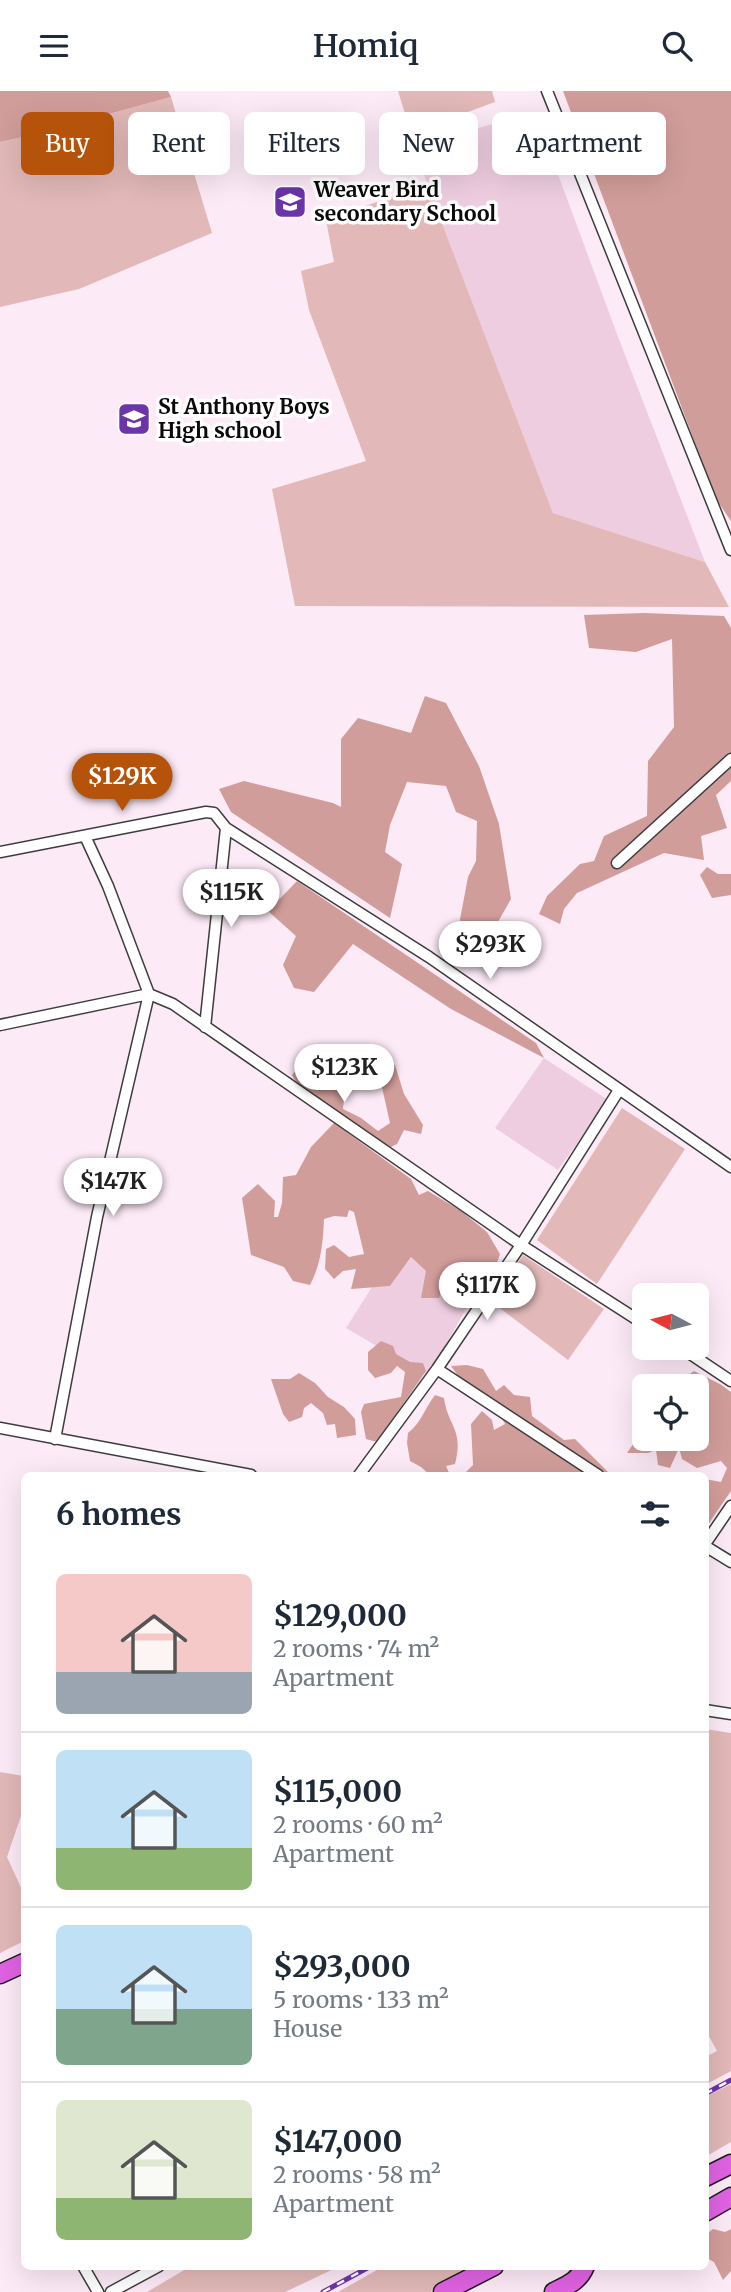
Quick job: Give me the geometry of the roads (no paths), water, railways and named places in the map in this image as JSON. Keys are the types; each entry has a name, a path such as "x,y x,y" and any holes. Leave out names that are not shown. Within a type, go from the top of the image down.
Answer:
{"highway":[{"path":"0,1974 21,1964"},
{"path":"709,2175 731,2164"},
{"path":"709,2210 731,2197"},
{"path":"443,2292 486,2270"},
{"path":"554,2292 574,2282 585,2270"}],"street":[{"path":"547,91 731,547"},
{"path":"617,863 731,759"},
{"path":"0,852 206,812 214,813 226,828 429,957 731,1167"},
{"path":"205,1027 226,828"},
{"path":"55,1439 97,1217 149,994 108,886 85,837"},
{"path":"0,1025 149,994 173,1005 521,1245 632,1316"},
{"path":"361,1472 437,1369 521,1245 619,1090"},
{"path":"700,1360 731,1381"},
{"path":"437,1369 593,1472"},
{"path":"0,1429 235,1472"},
{"path":"709,1539 731,1506"},
{"path":"709,1548 731,1562"},
{"path":"709,1711 731,1714"},
{"path":"85,2270 98,2292"},
{"path":"111,2292 152,2270"}],"railway":[{"path":"709,2092 731,2080"},
{"path":"323,2292 364,2270"}],"place":[{"name":"Weaver Bird secondary School","path":"290,202"},
{"name":"St Anthony Boys High school","path":"134,419"}]}
